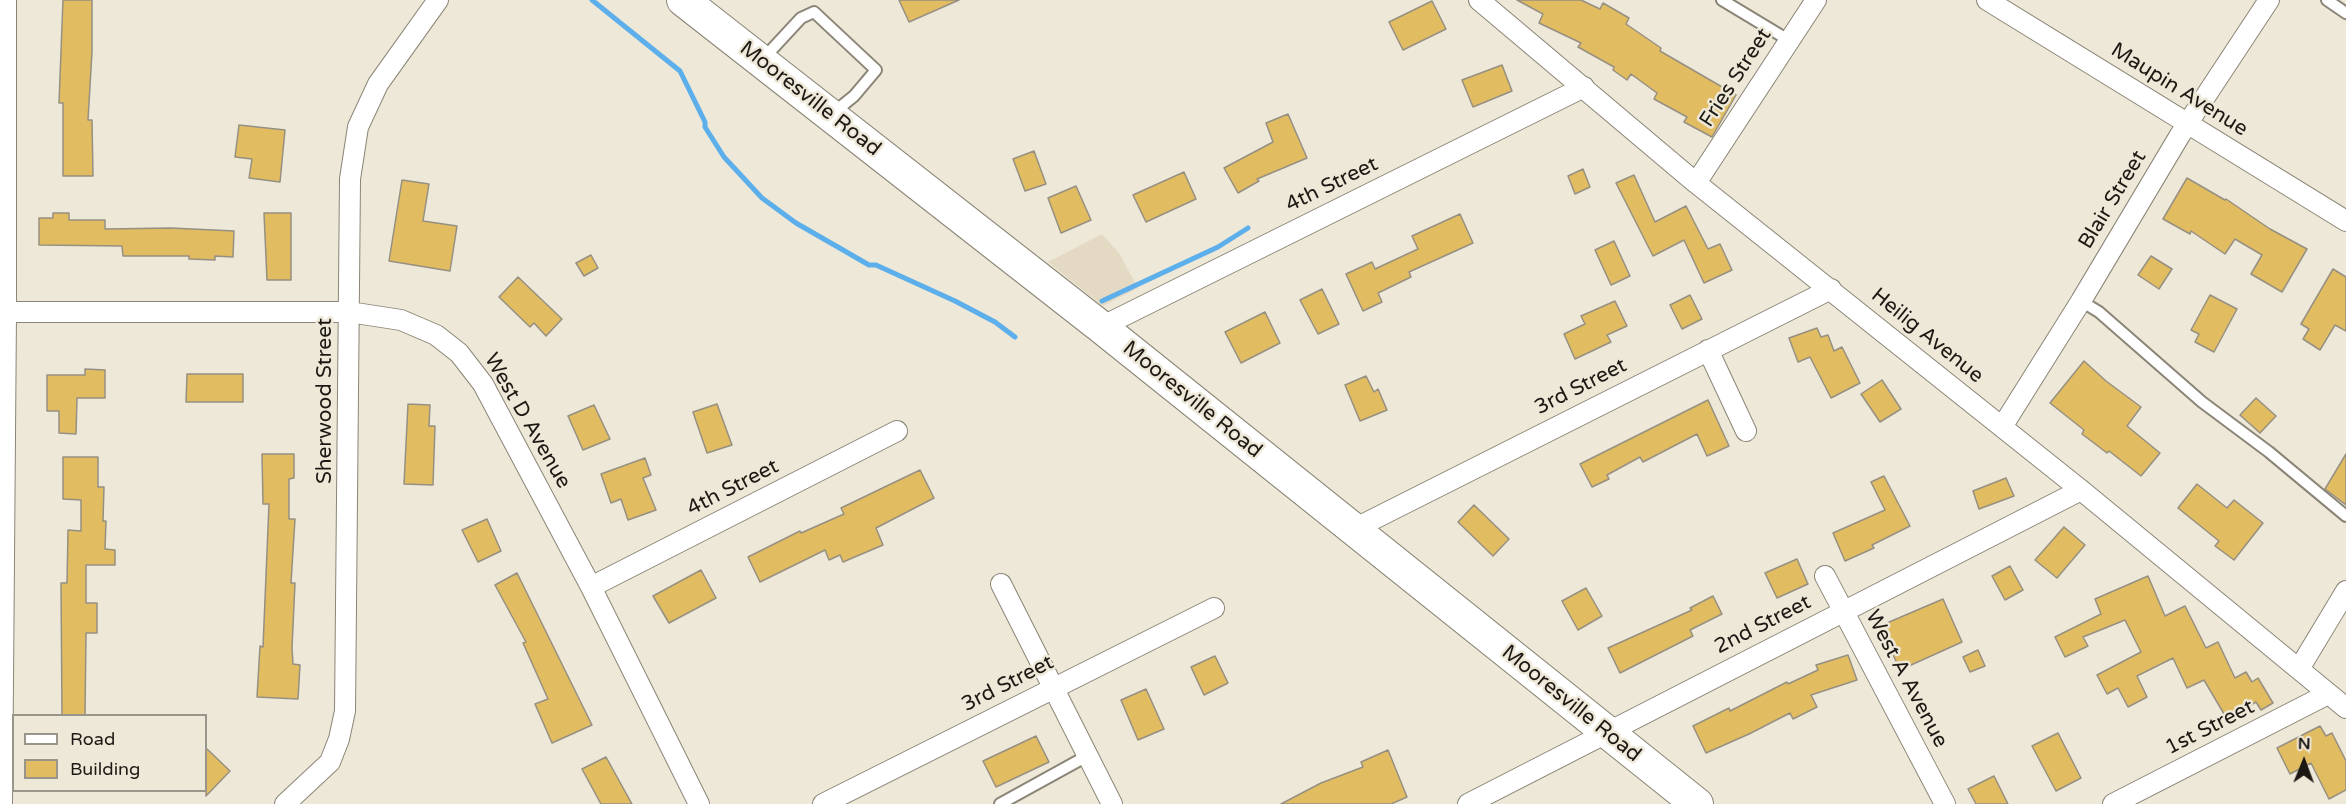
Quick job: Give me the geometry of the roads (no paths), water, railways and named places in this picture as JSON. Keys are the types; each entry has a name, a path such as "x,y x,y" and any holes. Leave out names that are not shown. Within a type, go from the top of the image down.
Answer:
{"main road":[{"name":"Mooresville Road","path":"683,0 1101,327 1697,804"}],"street":[{"path":"2,804 6,0"},
{"name":"Sherwood Street","path":"285,804 330,762 339,739 345,711 350,179 358,127 378,84 438,0"},
{"name":"Heilig Avenue","path":"1479,0 1696,183 2081,490 2346,708"},
{"name":"Fries Street","path":"1696,183 1816,0"},
{"name":"Maupin Avenue","path":"1987,0 2346,221"},
{"name":"Blair Street","path":"2002,427 2081,301 2180,135 2189,125 2269,0"},
{"name":"4th Street","path":"1101,327 1584,87"},
{"name":"3rd Street","path":"1354,529 1831,289"},
{"name":"West D Avenue","path":"3,312 349,312 401,320 436,335 459,353 483,384 591,586 699,804"},
{"path":"1708,350 1746,431"},
{"name":"4th Street","path":"591,586 897,431"},
{"name":"2nd Street","path":"1468,804 2081,490"},
{"name":"West A Avenue","path":"1825,576 1945,804"},
{"path":"1001,584 1112,804"},
{"path":"2299,669 2346,591"},
{"name":"3rd Street","path":"824,804 1214,608"},
{"name":"1st Street","path":"2113,804 2328,694"}],"lane":[{"path":"1722,0 1790,41"},
{"path":"2327,0 2346,13"},
{"path":"762,61 801,18 814,12 876,70 854,96 830,115"},
{"path":"2081,301 2099,312 2202,402 2269,452 2346,516"},
{"path":"1000,804 1087,756"}],"waterway":[{"path":"592,0 680,71 705,122 705,127 724,157 762,198 796,223 869,265 876,265 955,301 995,322 1015,337"},
{"path":"1102,301 1218,247 1248,228"}]}
